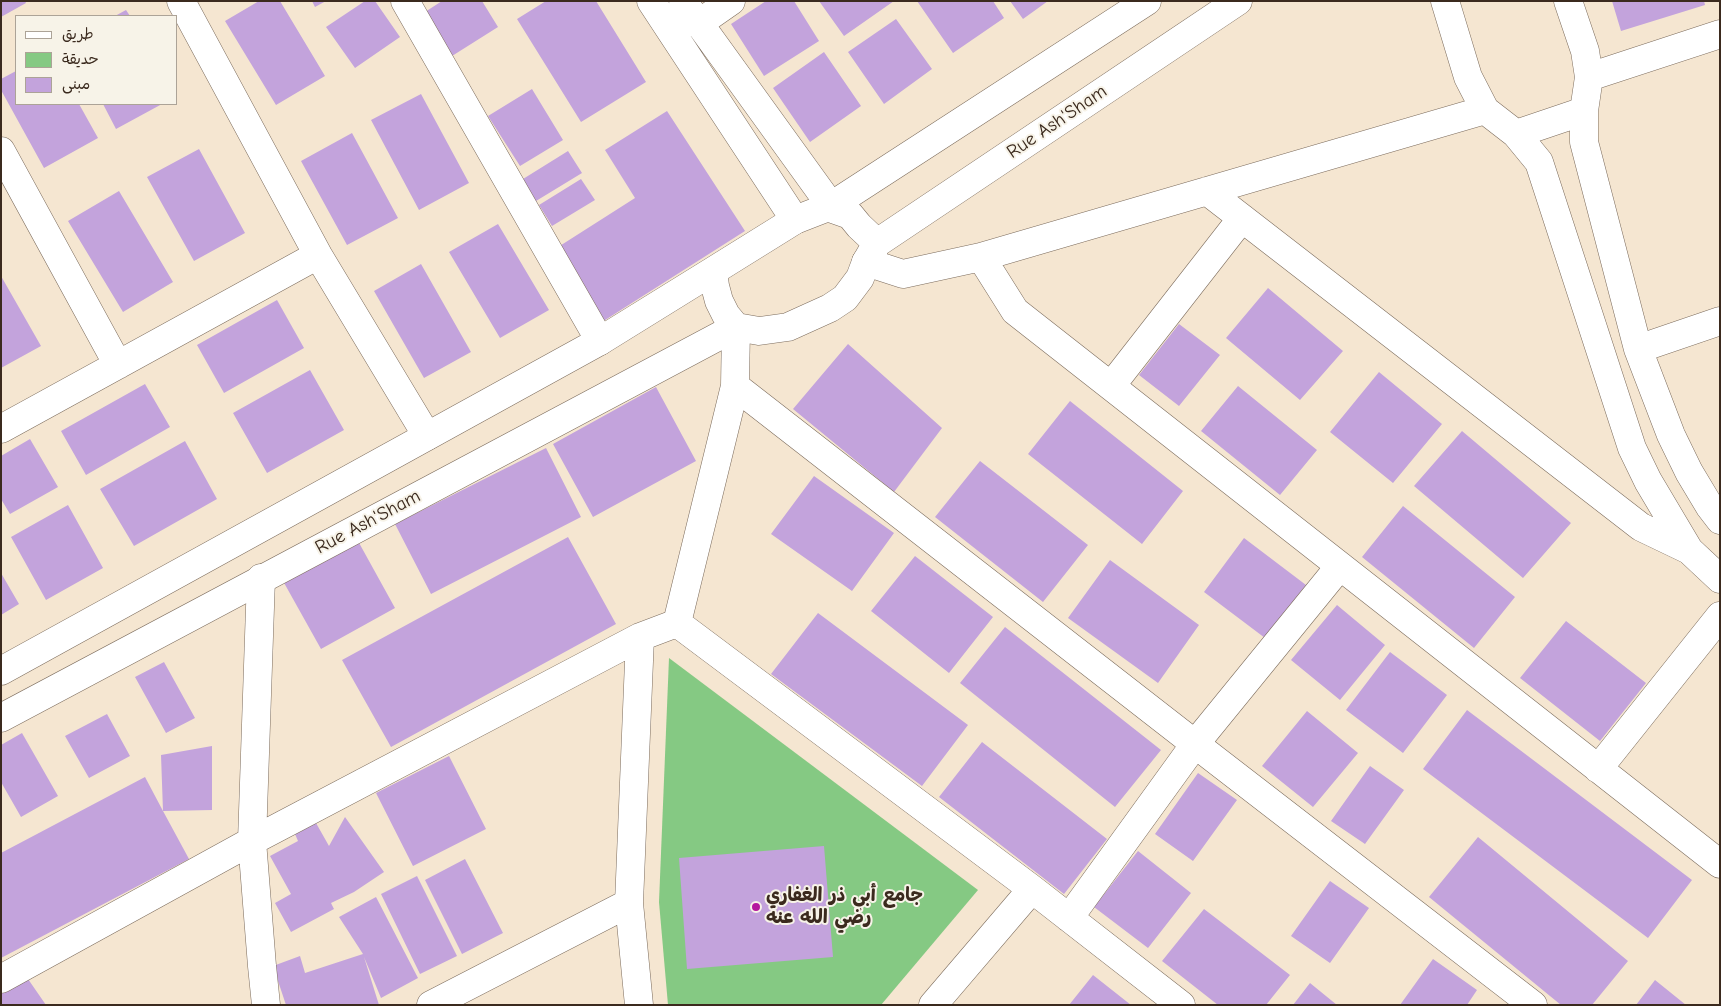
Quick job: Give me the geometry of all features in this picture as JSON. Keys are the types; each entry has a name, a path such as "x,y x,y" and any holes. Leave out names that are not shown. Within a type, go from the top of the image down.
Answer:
{"street":[{"path":"181,1 318,255 427,436"},
{"path":"405,1 600,341"},
{"path":"651,1 796,220"},
{"path":"683,1 833,209 850,215 859,226 872,252 903,274 981,257 1485,110"},
{"path":"698,24 731,1"},
{"path":"1,671 600,341 796,220 831,206 1146,1"},
{"name":"Rue Ash'Sham","path":"872,252 1238,1"},
{"path":"1446,1 1468,77 1485,110 1516,134 1539,162 1632,448 1648,481 1689,550 1720,579"},
{"path":"1568,1 1585,51 1589,77 1584,111 1584,142 1638,349 1671,435 1689,472 1720,520"},
{"path":"1589,77 1720,34"},
{"path":"1516,134 1584,111"},
{"path":"1,152 118,365"},
{"path":"1207,191 1641,527 1689,550"},
{"path":"1111,386 1242,218"},
{"path":"736,327 759,330 788,327 830,308 845,298 860,278 872,252"},
{"path":"1,429 318,255"},
{"path":"981,257 1015,311 1720,864"},
{"path":"677,623 735,386 736,327 726,315 719,301 713,271"},
{"path":"1638,349 1720,321"},
{"name":"Rue Ash'Sham","path":"1,718 736,327"},
{"path":"735,386 1533,1005"},
{"path":"1069,918 1195,744 1340,566"},
{"path":"261,578 252,841 266,1005"},
{"path":"1598,769 1720,616"},
{"path":"1,979 252,841 640,638 677,623"},
{"path":"677,623 1032,889 1181,1005"},
{"path":"639,1005 629,903 640,638"},
{"path":"933,1005 1032,889"},
{"path":"431,1005 629,903"}],"green space":[{"path":"669,658 978,890 881,1005 668,1005 659,902"}],"building":[{"path":"1,1 25,1 26,3 1,17"},
{"path":"259,1 280,1 325,76 276,105 225,21"},
{"path":"312,1 326,1 315,7"},
{"path":"365,1 375,1 400,37 355,68 326,27"},
{"path":"442,1 482,1 498,27 452,56 425,12"},
{"path":"546,1 596,1 646,82 581,122 517,19"},
{"path":"766,1 794,1 819,41 764,76 731,24"},
{"path":"819,1 894,1 844,36"},
{"path":"917,1 993,1 1004,18 953,53"},
{"path":"1010,1 1048,1 1023,19"},
{"path":"1612,1 1704,1 1705,5 1621,31"},
{"path":"126,10 129,15 117,15"},
{"path":"896,19 932,69 884,104 848,52"},
{"path":"824,52 861,106 810,142 773,88"},
{"path":"15,72 15,105 80,105 98,138 44,168 1,90 1,79"},
{"path":"532,89 563,140 520,166 488,116"},
{"path":"421,94 469,183 419,210 371,120"},
{"path":"104,105 160,105 116,129"},
{"path":"667,111 745,231 602,322 555,249 635,198 605,150"},
{"path":"352,133 398,218 347,245 301,161"},
{"path":"199,149 245,233 194,261 147,177"},
{"path":"568,151 582,173 536,201 523,179"},
{"path":"581,179 595,200 552,226 539,205"},
{"path":"119,191 173,282 123,312 68,221"},
{"path":"498,224 549,310 500,338 449,252"},
{"path":"421,264 471,352 424,378 374,291"},
{"path":"1,276 41,346 1,368"},
{"path":"1268,288 1343,351 1300,400 1226,338"},
{"path":"277,300 304,348 224,393 197,345"},
{"path":"1179,324 1220,355 1179,406 1139,375"},
{"path":"848,344 942,428 894,492 793,409"},
{"path":"310,370 344,430 267,473 233,413"},
{"path":"1379,372 1442,424 1393,483 1330,432"},
{"path":"145,384 170,427 86,475 61,431"},
{"path":"1238,386 1317,450 1280,495 1201,431"},
{"path":"656,387 696,461 593,517 553,444"},
{"path":"1070,401 1183,491 1142,544 1028,454"},
{"path":"1462,431 1571,523 1523,578 1414,486"},
{"path":"30,439 58,487 10,514 1,499 1,456"},
{"path":"185,441 217,499 134,546 100,489"},
{"path":"546,448 581,517 431,594 395,524"},
{"path":"980,461 1088,545 1043,602 935,517"},
{"path":"814,476 894,533 852,591 771,534"},
{"path":"68,505 103,568 46,600 11,537"},
{"path":"1403,506 1515,597 1474,648 1362,557"},
{"path":"568,537 616,624 391,747 342,660"},
{"path":"1244,538 1306,585 1265,638 1204,592"},
{"path":"358,541 395,608 321,649 283,581"},
{"path":"915,556 993,617 949,673 871,611"},
{"path":"1110,560 1199,625 1158,683 1068,618"},
{"path":"1,573 19,604 1,615"},
{"path":"1337,605 1385,645 1340,700 1291,660"},
{"path":"818,613 968,725 922,786 771,674"},
{"path":"1566,621 1646,683 1600,741 1520,678"},
{"path":"1005,627 1161,750 1115,807 960,683"},
{"path":"1390,652 1447,695 1403,753 1346,710"},
{"path":"164,662 195,718 166,733 135,677"},
{"path":"1467,710 1692,880 1648,938 1423,769"},
{"path":"1307,711 1358,753 1313,807 1262,766"},
{"path":"107,714 130,756 89,778 65,736"},
{"path":"22,733 58,796 21,817 1,782 1,745"},
{"path":"982,742 1107,839 1064,894 939,797"},
{"path":"212,746 212,810 163,811 161,755"},
{"path":"449,756 486,829 413,866 376,793"},
{"path":"1370,766 1404,790 1365,844 1331,821"},
{"path":"1198,773 1237,800 1193,861 1155,834"},
{"path":"145,777 189,859 1,958 1,853"},
{"path":"345,817 384,872 354,892 331,903 334,909 291,932 275,903 291,894 270,856 298,841 295,834 316,823 329,846"},
{"path":"1478,837 1628,961 1592,1005 1561,1005 1429,897"},
{"name":"جامع أبي ذر الغفاري رضي الله عنه","path":"824,846 833,957 687,969 679,858"},
{"path":"1138,851 1191,893 1148,948 1094,907"},
{"path":"465,859 503,933 462,954 425,880"},
{"path":"417,876 457,956 420,974 381,894"},
{"path":"1330,881 1369,908 1330,963 1291,936"},
{"path":"376,897 418,978 381,998 364,957 379,1005 286,1005 273,966 300,956 305,973 363,954 339,917"},
{"path":"1204,909 1290,975 1266,1005 1218,1005 1162,961"},
{"path":"1433,959 1477,990 1467,1005 1400,1005"},
{"path":"1093,975 1131,1005 1069,1005"},
{"path":"28,979 46,1005 1,1005 1,994"},
{"path":"1655,980 1686,1005 1636,1005"},
{"path":"1310,983 1337,1005 1293,1005"}],"place":[{"name":"جامع أبي ذر الغفاري رضي الله عنه","path":"756,907"}]}
